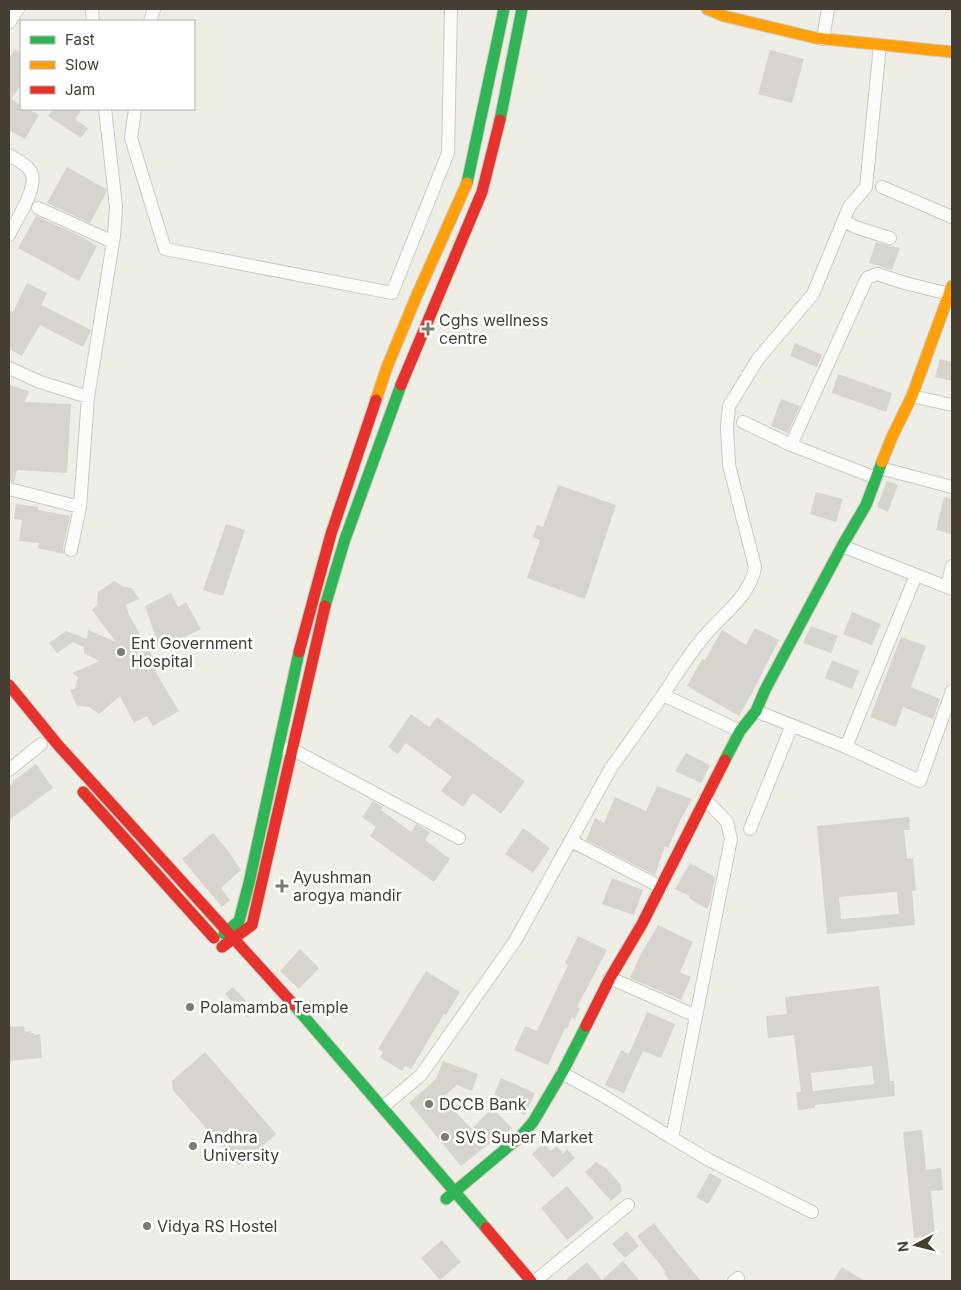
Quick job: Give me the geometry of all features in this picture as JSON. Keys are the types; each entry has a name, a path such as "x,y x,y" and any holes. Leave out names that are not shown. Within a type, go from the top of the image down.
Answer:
{"street":[{"path":"9,23 18,9"},
{"path":"135,110 131,138 165,249 392,292 448,153 451,9"},
{"path":"261,858 278,747 307,618 331,534 387,367 466,186 504,9"},
{"path":"77,786 222,948 239,921 261,858 291,750 321,622 346,539 404,376 482,192 505,97 522,9"},
{"path":"707,9 726,12 823,39 952,52"},
{"path":"823,39 828,9"},
{"path":"383,1108 421,1075 515,941 611,768 683,664 709,631 733,608 754,577 756,567 729,465 727,427 729,406 758,359 813,294 849,207 866,187 880,45"},
{"path":"71,550 80,507 88,397 113,242 116,206 105,110"},
{"path":"9,155 29,168 33,176 33,186 9,234"},
{"path":"882,187 952,217"},
{"path":"38,208 113,242"},
{"path":"844,220 855,227 890,238"},
{"path":"450,1196 521,1136 533,1122 562,1073 610,978 642,924 740,731 756,711 765,690 866,505 892,437 912,396 951,290 905,284 877,274 867,278 791,445"},
{"path":"9,368 40,382 88,397"},
{"path":"912,396 952,405"},
{"path":"743,422 791,445 878,473 952,488"},
{"path":"9,489 80,507"},
{"path":"842,546 950,588 952,566"},
{"path":"846,747 916,575"},
{"path":"9,685 58,745 301,1013 383,1108 450,1196 460,1215"},
{"path":"756,711 846,747 920,781 952,691"},
{"path":"663,695 740,731"},
{"path":"750,828 792,725"},
{"path":"9,770 41,745"},
{"path":"278,747 291,750 459,838"},
{"path":"672,1138 731,839 727,822 705,799"},
{"path":"571,841 661,887"},
{"path":"610,978 696,1016"},
{"path":"562,1073 709,1160 812,1212"},
{"path":"340,1076 531,1281"},
{"path":"535,1281 628,1205"}],"building":[{"path":"15,49 20,52 20,86 11,99 20,104 20,110 30,110 39,115 25,139 9,130 9,58"},
{"path":"770,50 804,59 792,103 758,94"},
{"path":"52,110 81,110 75,119 88,128 81,138 48,116"},
{"path":"67,167 106,189 106,193 90,223 47,203"},
{"path":"36,216 97,246 79,281 18,248"},
{"path":"876,242 900,248 892,270 869,263"},
{"path":"27,283 47,293 41,305 91,330 83,347 40,325 22,356 9,349 9,310 13,312"},
{"path":"795,343 822,355 817,367 790,356"},
{"path":"940,359 952,362 952,381 935,377"},
{"path":"838,374 892,393 886,412 832,393"},
{"path":"9,385 29,391 25,402 71,404 67,473 17,470 14,482 9,481"},
{"path":"781,399 800,406 788,433 771,426"},
{"path":"887,481 898,485 888,512 877,507"},
{"path":"558,485 616,505 585,599 527,578 540,540 533,537 537,525 543,527"},
{"path":"816,492 843,499 836,522 810,514"},
{"path":"944,497 952,499 952,534 936,530"},
{"path":"16,504 38,507 38,510 70,516 63,548 64,554 38,548 39,543 19,541 22,520 14,519"},
{"path":"226,524 245,530 223,596 203,590"},
{"name":"Ent Government Hospital","path":"114,581 124,587 132,588 139,599 126,605 129,615 157,664 155,671 179,711 153,726 147,716 134,723 120,696 99,714 89,707 77,706 70,690 75,689 78,677 72,673 100,661 84,653 84,647 73,642 57,653 49,643 66,631 87,639 88,630 116,642 92,610 97,605 98,592"},
{"path":"171,593 178,607 186,602 201,629 160,650 145,606"},
{"path":"852,612 881,624 872,645 843,634"},
{"path":"811,626 838,636 831,653 803,643"},
{"path":"755,628 779,640 739,716 687,686 702,659 705,660 722,630 746,645"},
{"path":"901,637 926,646 911,687 940,699 933,719 903,707 896,727 870,717"},
{"path":"832,660 859,671 852,689 825,678"},
{"path":"411,714 429,727 437,717 525,781 501,814 473,793 463,807 441,791 452,777 406,743 398,754 388,747"},
{"path":"686,753 710,765 701,783 675,771"},
{"path":"36,764 53,788 9,820 9,787 12,782"},
{"path":"657,786 692,799 668,848 665,846 655,875 586,840 595,818 604,823 615,797 646,811"},
{"path":"373,801 383,807 381,810 411,832 416,824 430,832 425,840 450,859 434,882 370,836 376,827 362,817"},
{"path":"909,817 910,830 904,830 907,859 913,858 916,890 912,891 915,925 827,934 817,826","holes":["897,892 899,914 841,919 839,897"]},
{"path":"523,828 550,848 533,873 505,854"},
{"path":"213,833 241,870 221,888 230,900 222,907 182,859"},
{"path":"690,863 715,877 707,909 689,898 690,896 675,889"},
{"path":"612,878 643,890 634,915 602,904"},
{"path":"658,925 693,942 680,972 691,977 681,1000 630,978"},
{"path":"578,936 607,950 577,1007 580,1009 575,1019 572,1017 567,1029 565,1028 548,1065 514,1050 525,1026 537,1031 568,965 565,963"},
{"path":"300,949 319,968 299,989 280,971"},
{"path":"426,971 460,992 446,1015 444,1014 411,1069 405,1066 402,1071 380,1057 383,1052 378,1049"},
{"path":"879,986 890,1081 894,1081 895,1096 815,1105 815,1108 798,1110 796,1092 801,1092 794,1035 768,1038 766,1016 787,1014 785,997","holes":["872,1066 874,1084 813,1091 811,1073"]},
{"path":"233,987 255,1011 247,1018 225,994"},
{"path":"647,1012 675,1024 661,1058 643,1051 624,1093 605,1085 621,1050 629,1054"},
{"path":"24,1026 25,1032 31,1031 34,1035 40,1034 42,1058 9,1061 9,1027"},
{"path":"205,1052 276,1134 239,1166 173,1090 172,1081"},
{"path":"443,1061 478,1074 472,1091 457,1085 442,1098 472,1129 492,1108 512,1128 498,1142 495,1139 461,1166 409,1103 436,1079"},
{"path":"501,1078 535,1093 525,1115 492,1100"},
{"path":"922,1130 926,1170 941,1168 943,1190 931,1191 935,1236 914,1238 903,1132"},
{"path":"541,1145 543,1147 545,1145 551,1151 557,1146 563,1154 567,1149 575,1158 553,1178 532,1154"},
{"path":"596,1162 607,1169 620,1184 622,1191 611,1201 585,1172"},
{"path":"710,1173 722,1180 708,1204 696,1197"},
{"path":"567,1186 594,1218 567,1240 541,1208"},
{"path":"654,1223 701,1281 670,1281 664,1273 666,1272 637,1236"},
{"path":"627,1231 639,1246 625,1258 612,1244"},
{"path":"442,1240 461,1262 440,1280 421,1258"},
{"path":"623,1261 640,1281 564,1281 587,1262 602,1280"},
{"path":"842,1267 865,1281 833,1281"}],"traffic: fast":[{"path":"467,183 504,9"},
{"path":"500,120 522,9"},
{"path":"325,606 345,539 401,385"},
{"path":"725,760 740,731 756,711 765,690 866,505 882,462"},
{"path":"224,934 239,921 299,652"},
{"path":"294,1005 486,1228"},
{"path":"446,1199 521,1136 533,1122 562,1073 586,1026"}],"traffic: slow":[{"path":"707,9 724,16 816,38 952,52"},
{"path":"376,400 387,367 417,295 467,183"},
{"path":"882,462 912,396 952,286"}],"traffic: jam":[{"path":"401,385 482,192 500,120"},
{"path":"299,652 331,534 376,400"},
{"path":"222,947 252,925 325,606"},
{"path":"9,685 58,745 294,1005"},
{"path":"586,1026 610,978 642,924 725,760"},
{"path":"83,792 214,938"},
{"path":"486,1228 531,1281"}],"place":[{"name":"Cghs wellness centre","path":"428,329"},
{"name":"Ent Government Hospital","path":"121,652"},
{"name":"Ayushman arogya mandir","path":"282,886"},
{"name":"Polamamba Temple","path":"190,1007"},
{"name":"DCCB Bank","path":"429,1104"},
{"name":"SVS Super Market","path":"445,1137"},
{"name":"Andhra University","path":"193,1146"},
{"name":"Vidya RS Hostel","path":"147,1226"}]}
